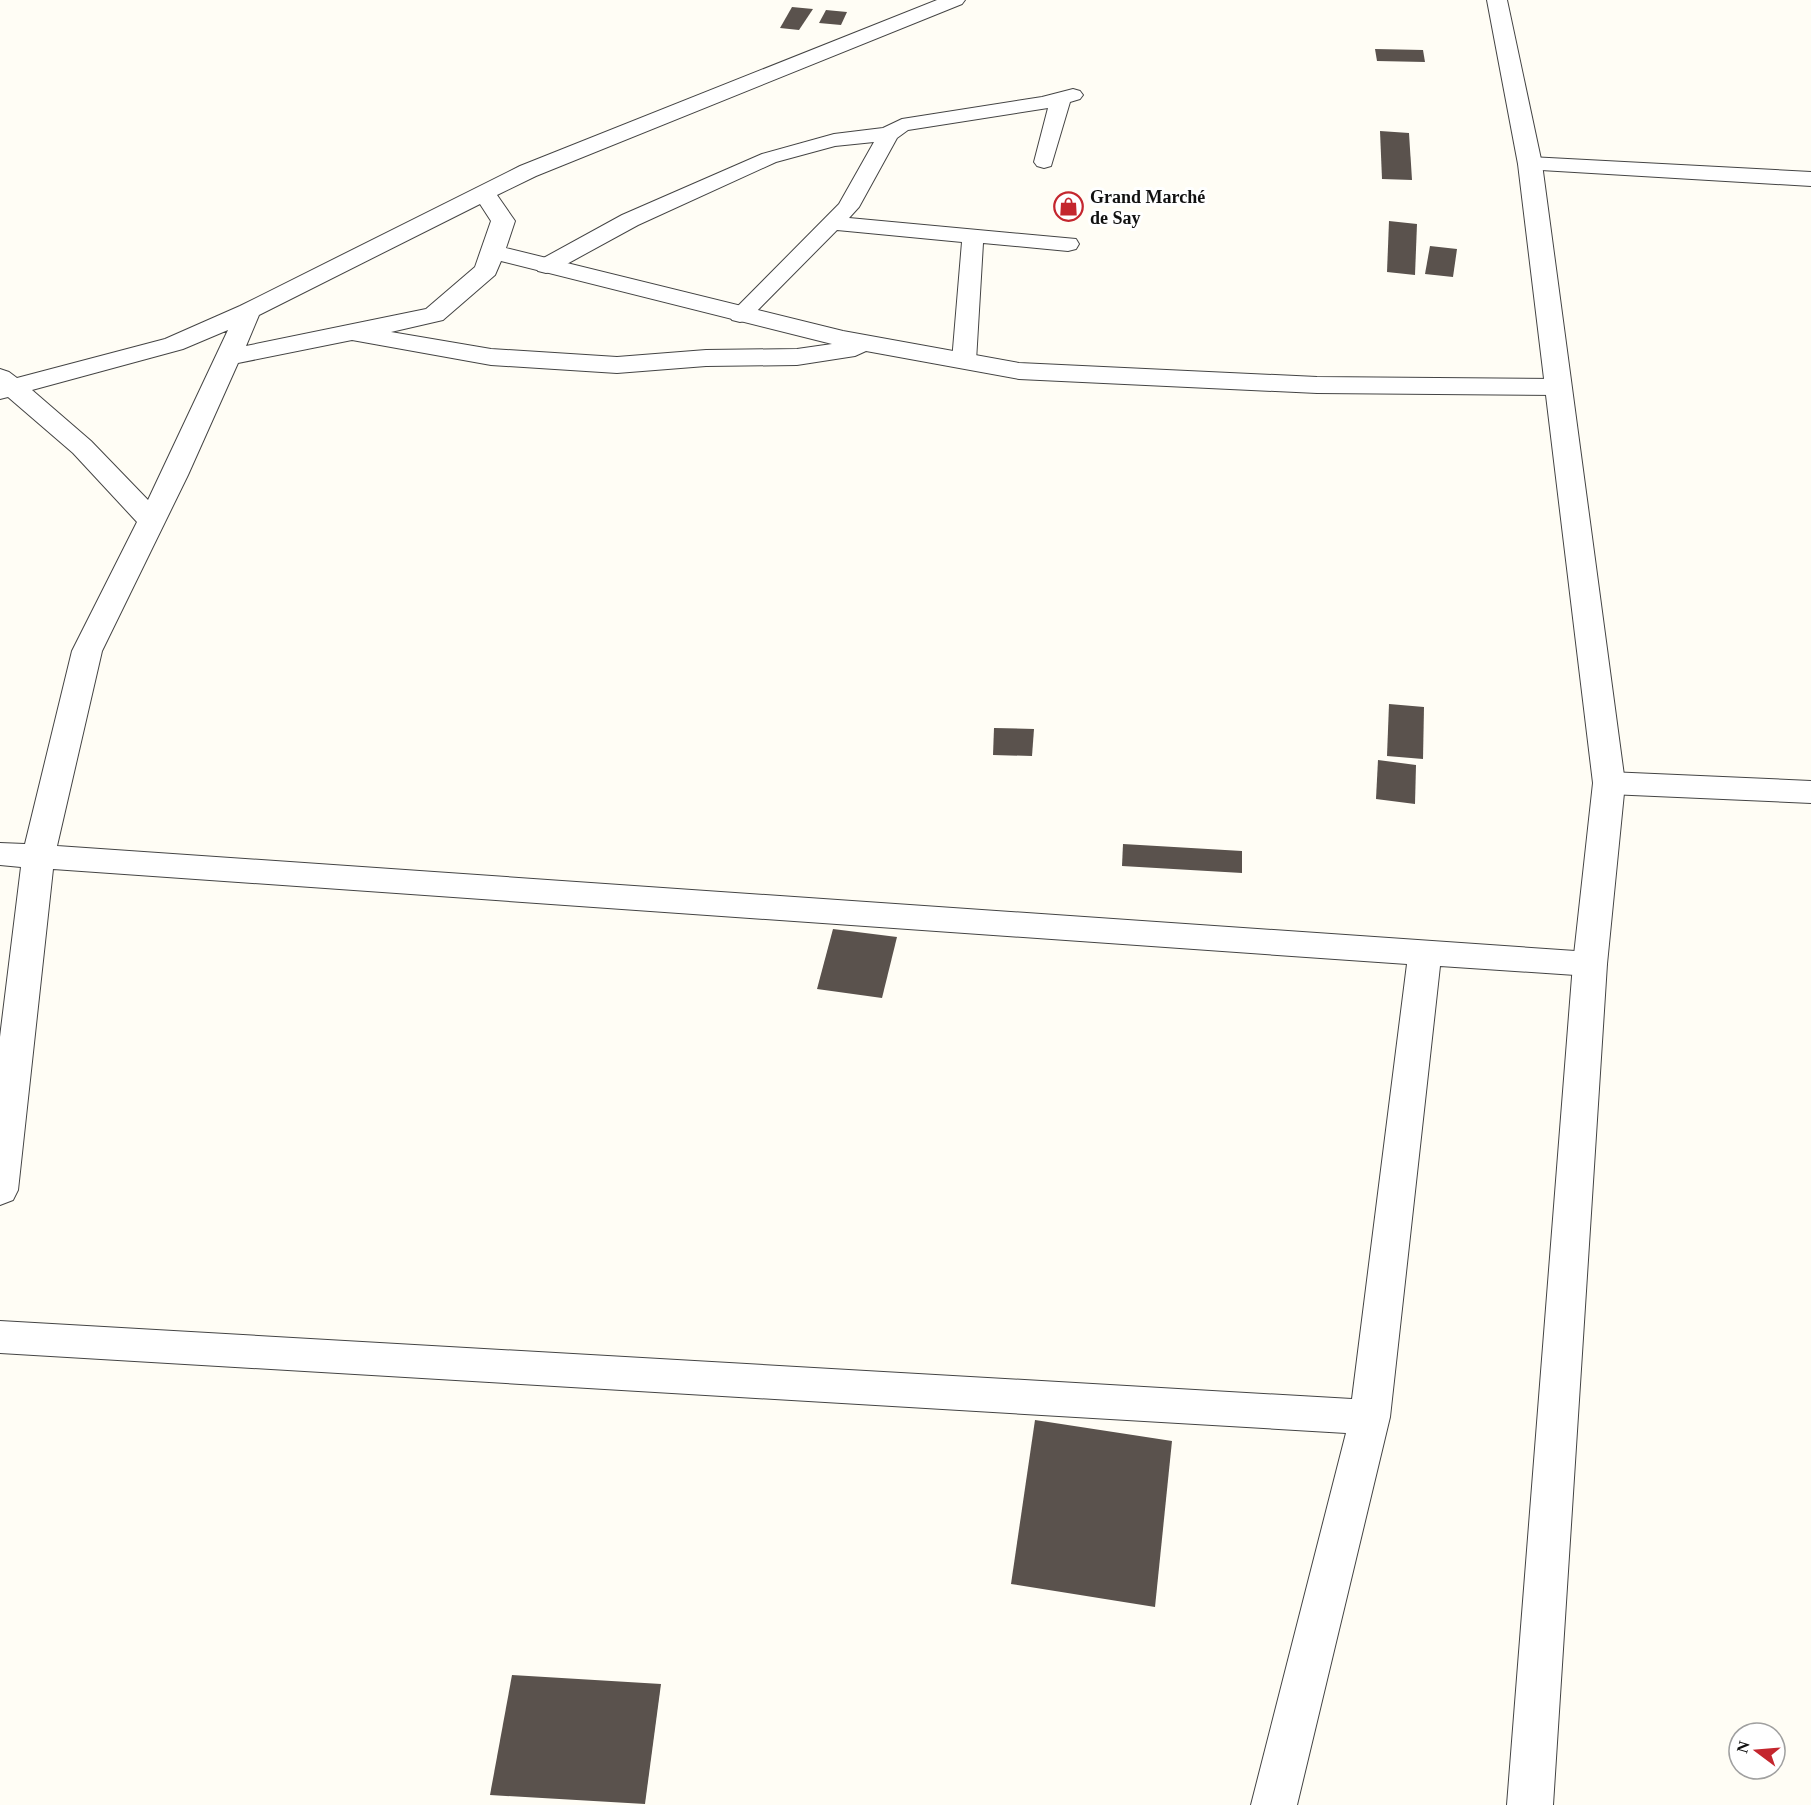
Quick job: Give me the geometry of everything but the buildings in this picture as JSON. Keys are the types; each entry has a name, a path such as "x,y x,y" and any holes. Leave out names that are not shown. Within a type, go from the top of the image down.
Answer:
{"street":[{"path":"4,385 174,344 249,311 528,171 955,0"},
{"path":"1497,0 1530,164 1609,783 1590,964 1530,1805"},
{"path":"1530,164 1811,179"},
{"path":"227,358 434,315 486,270 503,221 484,193"},
{"path":"493,252 740,315 874,345 1020,371 1305,384 1558,387"},
{"path":"0,1190 38,857 87,651 249,311"},
{"path":"351,332 491,357 617,365 706,358 797,357 874,345"},
{"path":"4,385 82,447 151,520"},
{"path":"1609,783 1811,792"},
{"path":"0,854 1590,964"},
{"path":"1274,1805 1370,1417 1425,953"},
{"path":"0,1337 1370,1417"}],"lane":[{"path":"740,315 848,207 889,134 902,125 1043,103 1067,97 1044,162"},
{"path":"546,266 630,220 769,158 834,140 889,134"},
{"path":"831,223 1068,244"},
{"path":"964,361 974,236"}],"place":[{"name":"Grand Marché de Say","path":"1069,207"}]}
